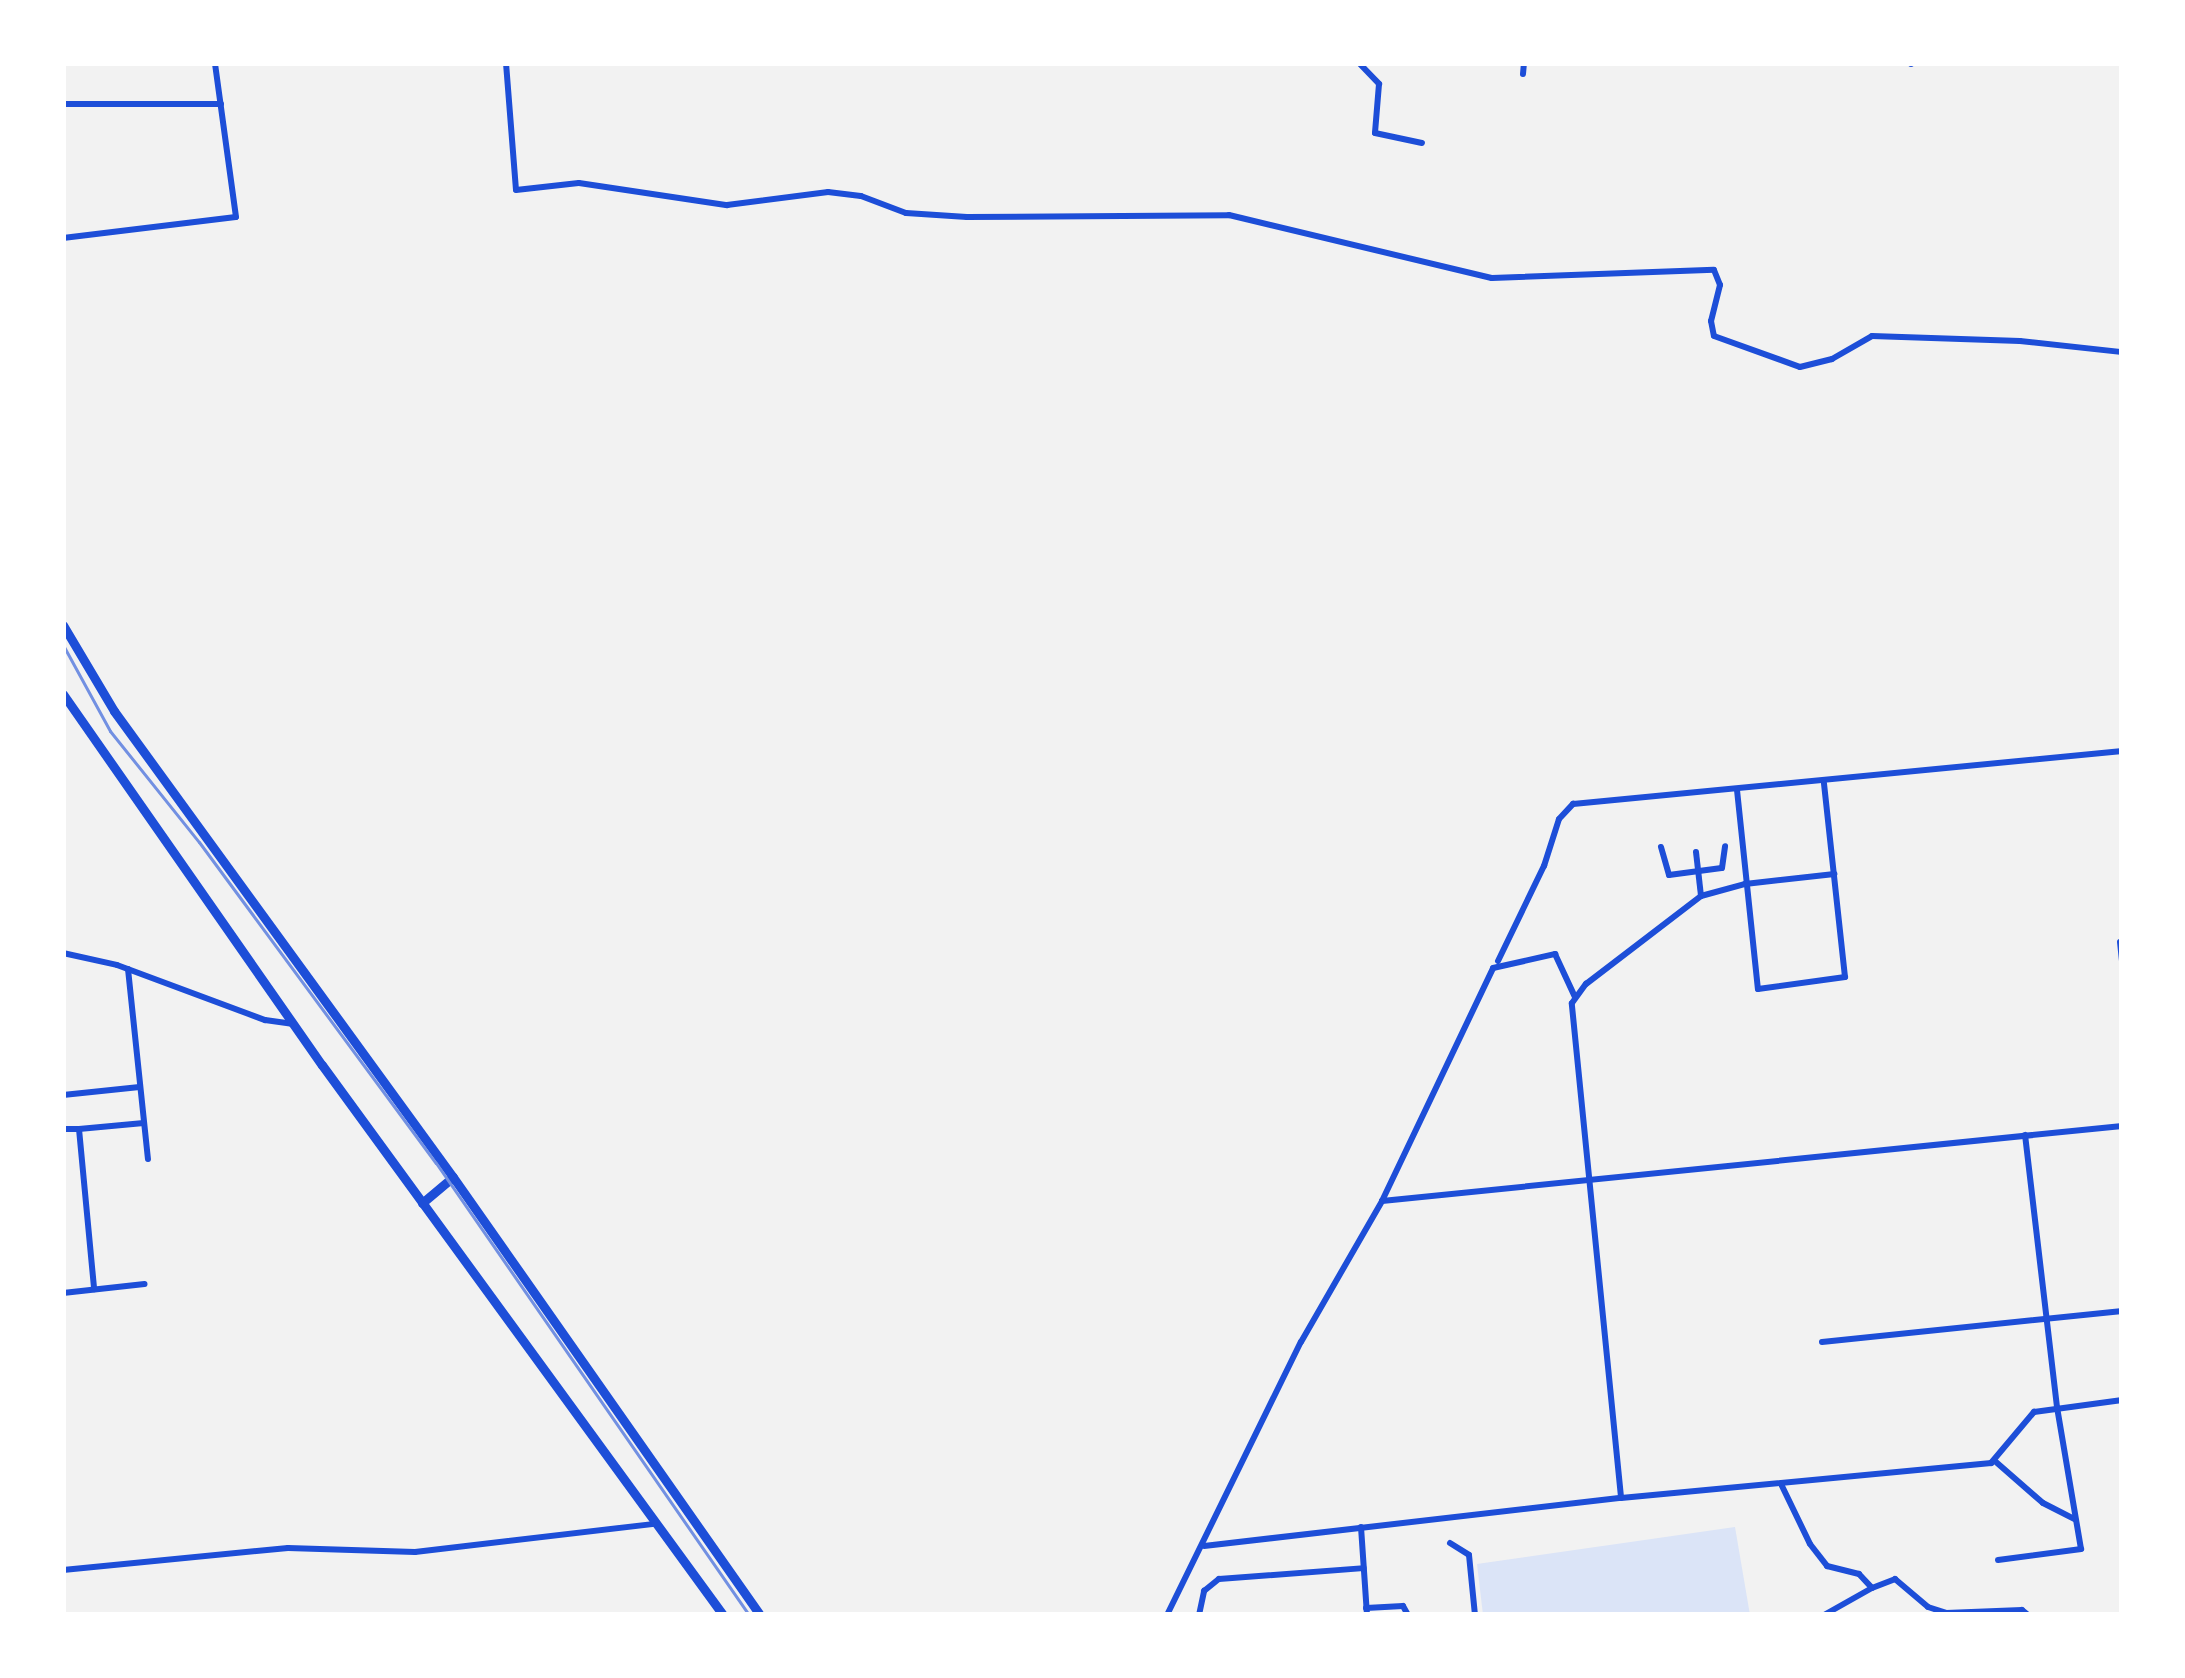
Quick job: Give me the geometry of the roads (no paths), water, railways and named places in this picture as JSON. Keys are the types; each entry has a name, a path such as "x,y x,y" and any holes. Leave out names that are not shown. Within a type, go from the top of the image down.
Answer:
{"highway":[{"path":"63,625 114,711 453,1178 760,1615"},
{"path":"63,694 67,709 723,1615"},
{"path":"422,1203 453,1178"}],"street":[{"path":"63,238 235,218 215,63"},
{"path":"506,63 516,190 579,183 727,205 828,192 861,196 919,215 1229,215 1492,278 1714,270 1720,285 1711,321 1714,336 1800,367 1832,359 1872,336 2020,340 2122,352"},
{"path":"1359,63 1378,84 1375,133 1422,143"},
{"path":"1523,74 1524,63"},
{"path":"63,104 222,104"},
{"path":"1167,1615 1276,1390 1382,1201 1567,807 2122,751"},
{"path":"1737,790 1754,987 1841,980 1845,975 1824,783"},
{"path":"1661,847 1667,874 1722,868 1725,846"},
{"path":"1696,852 1701,896"},
{"path":"1575,997 1701,896 1745,884 1834,874"},
{"path":"2120,942 2122,962"},
{"path":"63,953 128,969 265,1020 296,1025"},
{"path":"1497,964 1559,956 1575,997 1571,1015 1622,1498"},
{"path":"128,969 148,1159"},
{"path":"63,1096 140,1088"},
{"path":"63,1129 144,1123"},
{"path":"1382,1201 2122,1126"},
{"path":"79,1129 94,1289"},
{"path":"1998,1560 2078,1552 2025,1135"},
{"path":"63,1293 145,1284"},
{"path":"1822,1342 2122,1311"},
{"path":"1204,1546 1995,1461 2030,1413 2122,1400"},
{"path":"1995,1461 2043,1503 2075,1519"},
{"path":"1782,1486 1821,1560 1834,1569 1859,1574 1872,1588"},
{"path":"63,1570 275,1549 415,1552 654,1524"},
{"path":"1361,1527 1367,1612 1403,1606 1408,1615"},
{"path":"1450,1543 1469,1555 1475,1615"},
{"path":"1198,1615 1204,1591 1219,1579 1364,1568"},
{"path":"1825,1615 1890,1576 1935,1610 2022,1610 2028,1615"}],"railway":[{"path":"63,645 110,731 199,842 436,1163 749,1615"}]}
